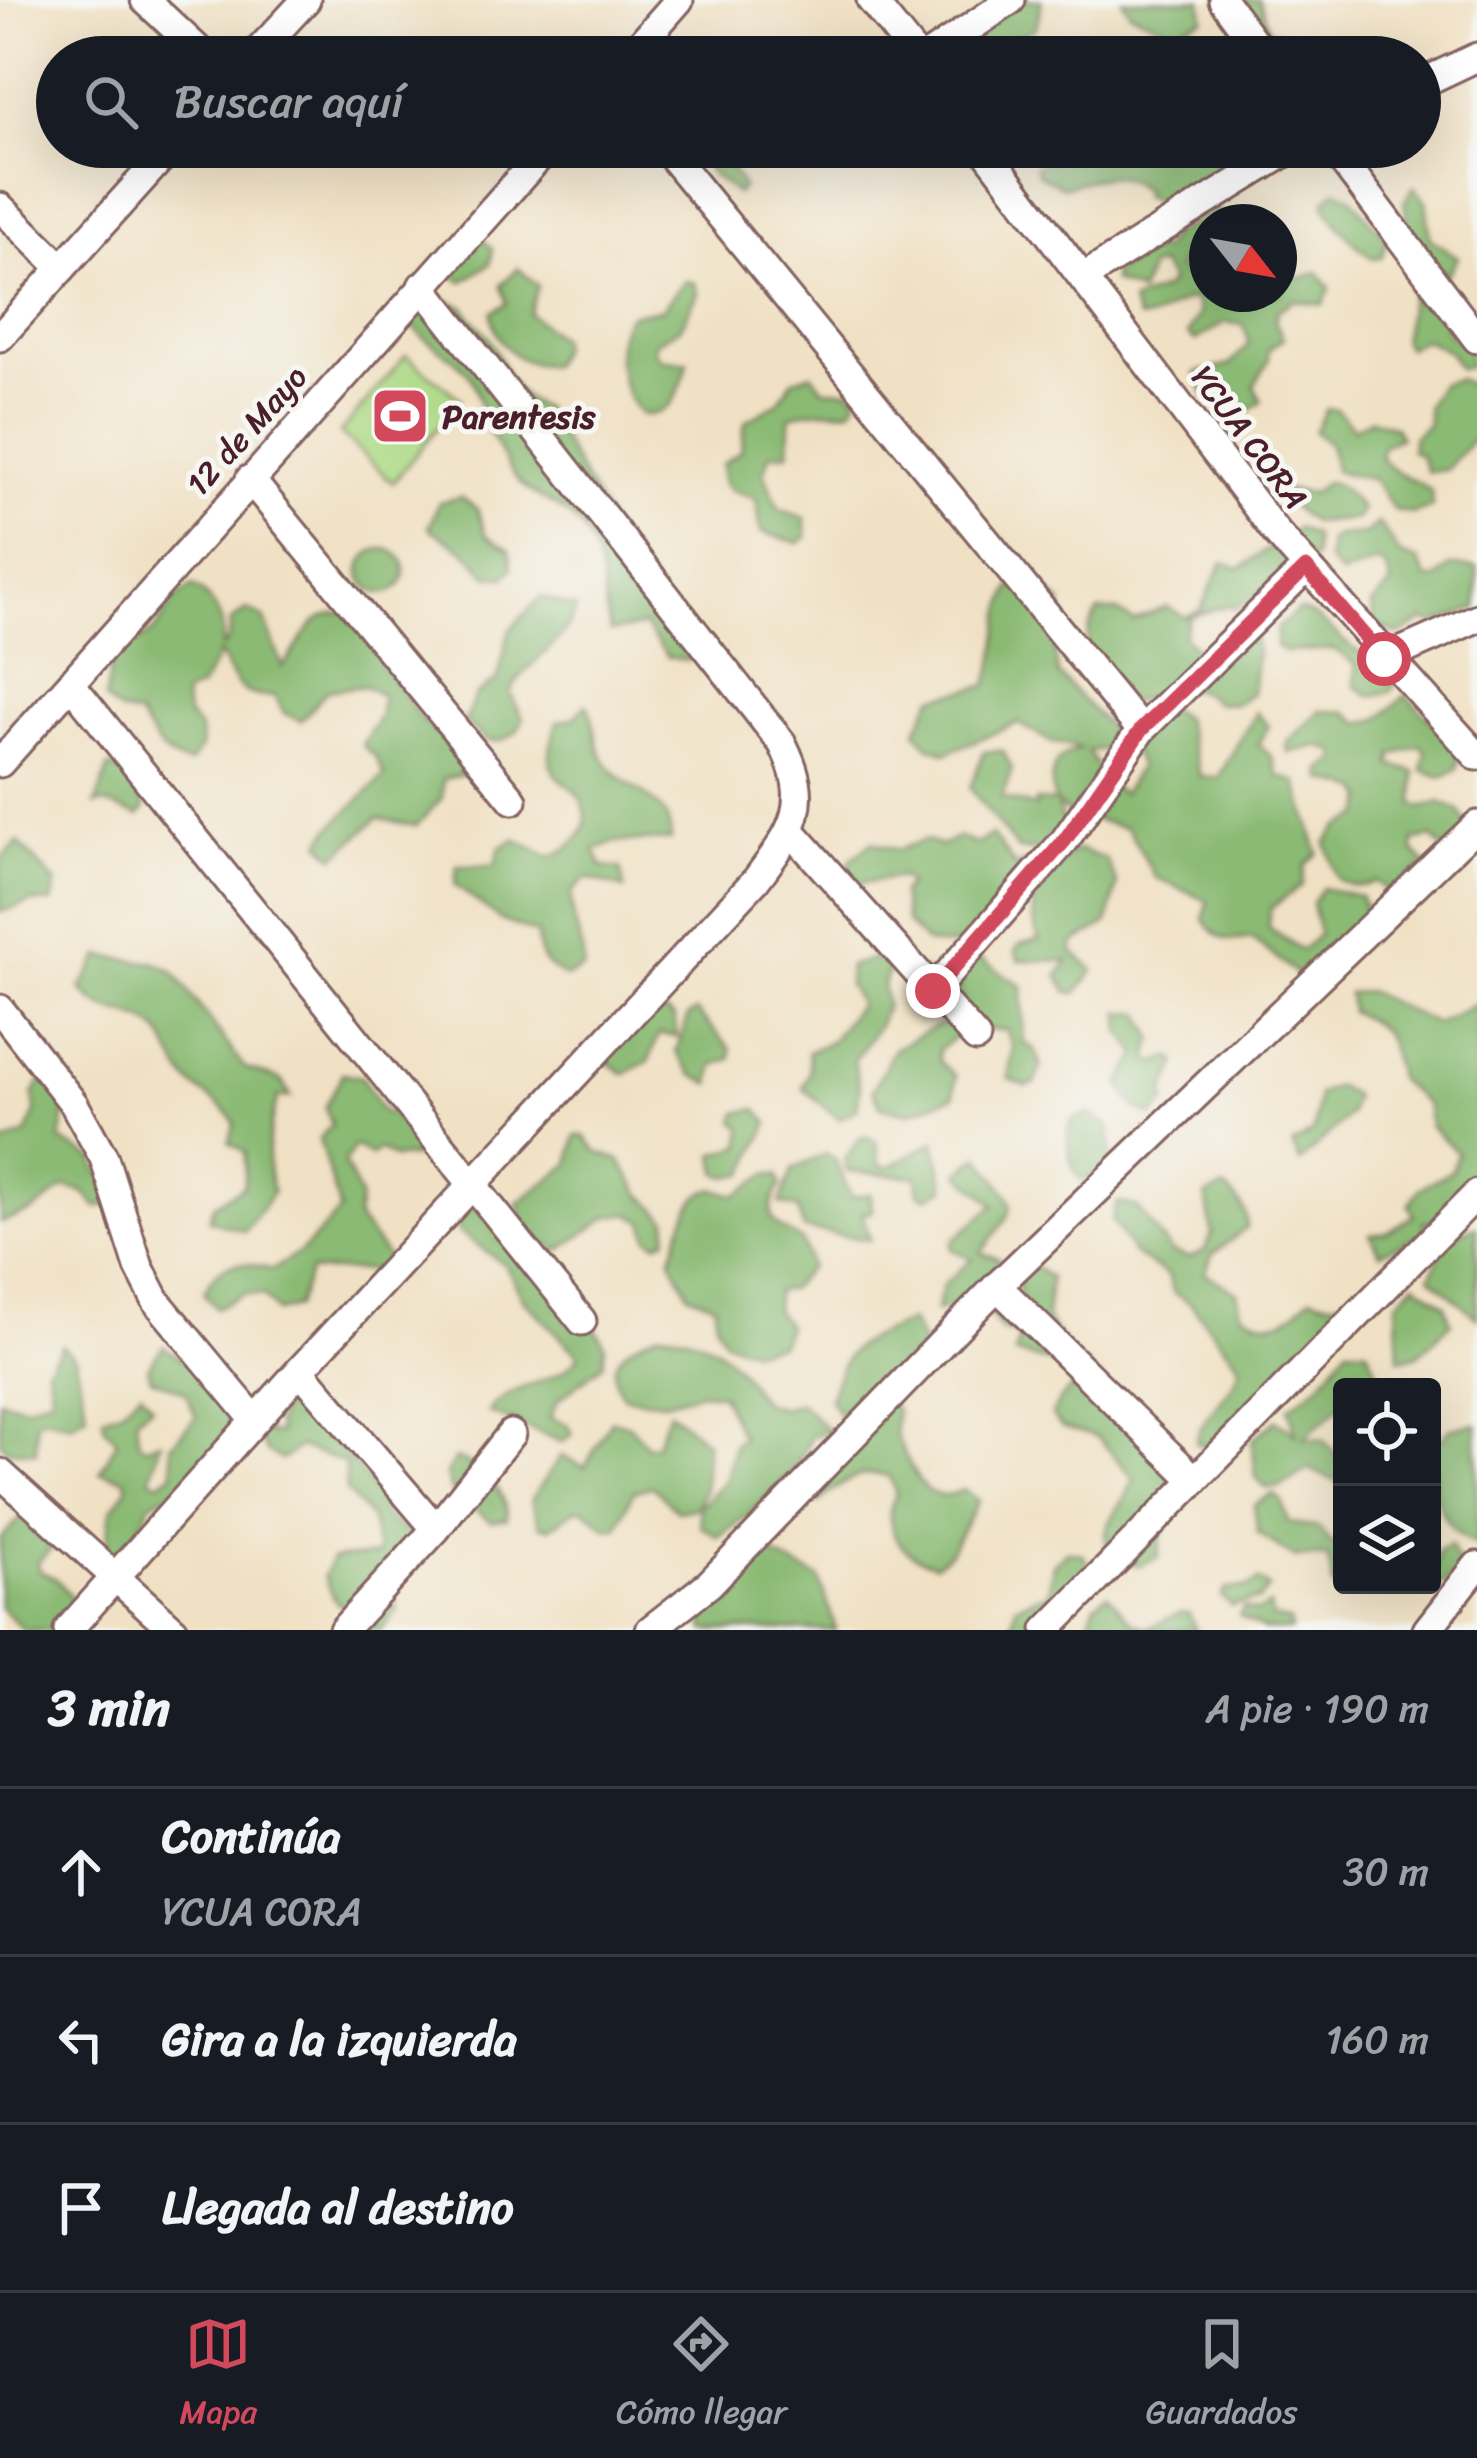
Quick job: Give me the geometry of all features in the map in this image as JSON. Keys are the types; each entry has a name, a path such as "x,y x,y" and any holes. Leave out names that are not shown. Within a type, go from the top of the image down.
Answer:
{"street":[{"path":"145,0 184,36"},
{"path":"273,36 306,0"},
{"path":"648,36 680,0"},
{"path":"872,0 900,36"},
{"path":"958,36 1011,0"},
{"path":"1223,0 1250,36"},
{"path":"1441,74 1477,57"},
{"path":"0,337 153,168"},
{"name":"12 de Mayo","path":"0,763 529,168"},
{"path":"681,168 1141,730"},
{"name":"YCUA CORA","path":"999,168 1306,568 1477,756"},
{"path":"1084,277 1260,168"},
{"path":"1348,168 1476,335"},
{"path":"0,207 62,268"},
{"path":"68,1630 300,1370 756,880 790,830 800,804 797,773 782,743 422,286"},
{"path":"250,479 513,800"},
{"path":"933,991 1065,840 1141,730 1306,568"},
{"path":"1384,659 1477,618"},
{"path":"71,684 583,1321"},
{"path":"650,1630 688,1620 997,1286 1477,825"},
{"path":"790,830 976,1038"},
{"path":"0,1009 74,1104 104,1158 139,1267 157,1302 255,1420"},
{"path":"1054,1627 1477,1194"},
{"path":"997,1286 1195,1480"},
{"path":"300,1370 436,1529"},
{"path":"343,1630 436,1529 512,1434"},
{"path":"0,1473 174,1630"},
{"path":"1426,1630 1477,1565"}],"green space":[{"path":"1022,0 1042,0 1036,28 1018,36 973,36"},
{"path":"1122,0 1202,0 1204,18 1160,36 1164,27 1130,12"},
{"path":"1220,0 1259,0 1270,31 1281,36 1255,36"},
{"path":"707,168 730,168 743,187 737,194"},
{"path":"1036,168 1230,169 1159,205 1124,179 1096,178 1063,187 1038,174"},
{"path":"1414,187 1426,201 1430,239 1458,257 1448,274 1428,264 1411,235 1404,202"},
{"path":"1336,189 1350,196 1387,239 1382,256 1373,259 1332,217 1324,202"},
{"path":"1189,225 1189,252 1177,268 1189,278 1189,301 1138,319 1131,302 1166,288 1170,280 1160,265 1150,267 1140,293 1113,282 1113,273 1153,249 1162,250 1171,235"},
{"path":"482,239 493,249 490,264 462,282 447,271"},
{"path":"518,268 538,286 529,314 559,338 560,348 550,365 528,362 510,351 494,324 492,312 507,303 501,285"},
{"path":"1318,272 1330,288 1323,305 1297,301 1297,276"},
{"path":"685,281 695,283 698,293 681,327 655,343 655,353 663,360 688,362 682,381 669,406 642,415 622,380 619,337 631,314 662,309"},
{"path":"1418,287 1439,305 1447,333 1469,349 1468,367 1459,369 1449,352 1424,339 1407,348 1402,340 1411,294"},
{"path":"438,297 465,307 489,338 514,387 544,409 636,569 648,604 690,642 688,661 668,657 644,626 610,632 598,565 586,535 562,510 516,478 485,422 469,375 410,322 420,305"},
{"path":"1277,312 1275,321 1283,338 1268,350 1269,360 1254,386 1262,402 1245,414 1226,400 1207,398 1195,373 1230,365 1249,343 1244,325 1225,322 1195,341 1188,334 1199,314"},
{"name":"Parentesis","path":"406,355 460,399 393,483 340,433"},
{"path":"811,373 824,389 852,390 857,399 853,408 790,417 789,453 770,454 764,473 779,509 805,518 807,537 799,543 761,532 756,499 723,483 722,464 741,451 745,422 777,403 793,380"},
{"path":"1459,379 1477,390 1477,435 1446,470 1427,472 1420,455 1411,451 1413,436 1428,424 1427,406 1440,384"},
{"path":"1326,409 1336,409 1354,428 1370,419 1395,427 1400,437 1383,446 1380,456 1391,468 1431,491 1432,507 1413,514 1394,510 1374,480 1335,471 1329,444 1314,432"},
{"path":"1326,482 1342,488 1355,501 1362,510 1357,519 1313,523 1283,501 1285,490 1312,493"},
{"path":"461,497 477,509 486,535 510,550 512,569 505,577 488,576 469,554 429,528 439,502"},
{"path":"1379,523 1400,555 1418,561 1427,579 1437,579 1450,566 1477,567 1477,609 1433,624 1424,620 1399,635 1374,623 1372,605 1391,585 1386,567 1378,562 1341,575 1328,561 1329,541 1365,534"},
{"path":"1297,528 1314,537 1314,558 1236,608 1228,605 1190,617 1183,635 1197,650 1252,633 1257,652 1252,693 1236,704 1216,703 1193,689 1181,688 1120,704 1088,647 1091,623 1099,611 1117,611 1133,621 1167,607 1184,617 1200,610 1223,562 1240,569"},
{"path":"383,549 398,556 405,571 398,586 383,593 368,586 361,571 368,556"},
{"path":"1033,579 1062,603 1055,654 1058,674 1111,730 1105,749 1088,751 1106,782 1122,794 1139,767 1125,731 1169,709 1184,719 1200,776 1218,778 1256,712 1268,726 1258,744 1272,757 1278,776 1297,782 1318,853 1305,865 1302,885 1270,909 1269,928 1301,950 1319,934 1312,903 1322,888 1360,896 1367,915 1318,978 1298,975 1251,938 1219,936 1204,920 1208,901 1156,878 1127,828 1070,814 1057,804 1067,834 1057,851 1018,850 970,788 984,752 1003,751 1012,769 1002,798 1036,807 1036,801 1055,802 1055,767 1064,756 1082,749 1051,742 1018,723 946,753 928,746 916,731 933,697 986,686 1008,594 1015,582"},
{"path":"193,586 218,613 221,649 229,639 231,621 247,610 264,618 283,667 317,621 350,613 422,721 468,758 462,775 443,779 442,798 416,826 378,818 335,857 321,843 384,775 376,757 362,745 380,715 382,696 365,686 327,690 301,721 284,713 275,696 246,692 219,654 201,687 184,695 187,715 200,729 201,747 190,764 171,757 138,716 120,712 105,700 112,662 156,629 176,597"},
{"path":"541,597 576,608 563,633 510,693 523,719 518,730 504,739 486,740 465,722 475,696 498,679 509,631"},
{"path":"1299,610 1356,650 1378,656 1395,684 1390,692 1371,696 1355,686 1356,665 1334,649 1285,652 1276,646 1277,628"},
{"path":"1406,695 1459,749 1457,769 1442,777 1422,770 1426,752 1420,745 1393,755 1391,765 1415,772 1414,804 1422,808 1440,802 1458,810 1468,826 1445,850 1431,837 1414,841 1413,851 1426,864 1390,893 1375,881 1356,886 1337,879 1326,843 1338,828 1362,816 1366,798 1360,790 1324,780 1322,770 1337,760 1336,751 1317,746 1288,753 1287,743 1320,711 1347,712 1361,724 1379,719"},
{"path":"586,704 603,757 622,779 655,802 669,824 671,840 613,842 595,850 602,867 621,869 624,889 587,878 572,892 584,968 566,977 544,961 537,934 501,920 455,885 457,866 495,866 500,848 515,839 550,857 580,835 585,808 553,770 550,753 557,722 574,718"},
{"path":"109,767 128,777 136,788 145,808 139,816 104,803 95,805"},
{"path":"992,835 1015,866 1024,863 1029,871 1012,916 988,937 955,945 925,942 906,922 901,893 908,884 901,877 854,884 846,878 851,859 872,842 898,850 925,840 942,846 958,837 976,844"},
{"path":"18,842 56,883 52,903 32,902 0,912 0,860"},
{"path":"1078,850 1106,859 1117,884 1108,923 1074,943 1072,952 1094,970 1077,993 1068,992 1058,976 1068,961 1019,960 1015,951 1020,944 1039,940 1033,912 1039,888 1054,867"},
{"path":"885,955 894,959 883,985 886,1005 854,1061 860,1089 857,1109 839,1119 803,1088 810,1071 808,1052 831,1041 859,1004 848,984 849,966"},
{"path":"100,956 156,963 173,971 245,1068 281,1080 291,1097 278,1097 272,1121 268,1156 273,1192 245,1231 209,1220 213,1205 244,1186 245,1152 229,1142 235,1123 186,1078 155,1028 98,1004 81,989"},
{"path":"976,956 1022,986 1024,1044 1034,1048 1041,1065 1036,1083 1026,1086 1008,1078 1013,1048 1006,1030 978,1030 951,994"},
{"path":"1367,991 1436,1024 1477,1004 1477,1191 1439,1221 1423,1222 1426,1233 1380,1253 1370,1234 1387,1232 1414,1215 1409,1205 1419,1189 1452,1170 1457,1152 1429,1125 1427,1105 1398,1080 1387,1037 1350,1012 1348,993"},
{"path":"655,1006 674,1017 677,1037 659,1034 649,1061 624,1074 605,1060"},
{"path":"696,1011 731,1049 731,1059 714,1065 711,1084 693,1075 676,1052 688,1016"},
{"path":"1121,1013 1141,1013 1154,1038 1148,1057 1154,1063 1171,1057 1178,1063 1164,1092 1166,1102 1153,1116 1135,1108 1120,1084 1138,1054 1121,1032"},
{"path":"951,1018 962,1032 939,1049 939,1061 956,1076 954,1096 908,1113 881,1107 873,1090 894,1049"},
{"path":"343,1073 362,1077 382,1111 418,1122 424,1140 413,1157 394,1158 379,1149 371,1156 355,1146 344,1163 360,1197 357,1218 391,1262 371,1270 310,1271 296,1307 277,1312 264,1296 244,1294 216,1308 204,1293 223,1268 250,1264 272,1270 302,1251 340,1211 319,1139 332,1125 325,1107"},
{"path":"44,1078 67,1103 60,1140 93,1158 115,1203 97,1207 84,1192 65,1187 34,1211 0,1223 0,1145 26,1134 36,1112 33,1094"},
{"path":"1336,1086 1354,1096 1349,1115 1300,1162 1292,1145 1314,1132 1318,1095"},
{"path":"757,1109 769,1123 745,1174 726,1177 718,1172 715,1154 742,1146 743,1128 735,1121 738,1113"},
{"path":"1090,1114 1109,1126 1111,1165 1082,1181 1071,1160 1068,1135 1072,1120"},
{"path":"576,1136 585,1136 597,1152 620,1160 640,1193 668,1219 667,1238 658,1243 649,1238 644,1221 628,1213 608,1217 559,1251 526,1231 518,1203 570,1164"},
{"path":"860,1138 877,1143 879,1164 888,1167 935,1141 945,1188 928,1197 919,1193 917,1177 847,1171 844,1161"},
{"path":"827,1154 835,1159 851,1197 871,1194 872,1212 862,1213 870,1240 803,1229 798,1209 780,1203 793,1169"},
{"path":"980,1156 1011,1203 1005,1221 981,1253 998,1258 1002,1267 963,1303 936,1311 943,1285 972,1259 951,1249 953,1240 995,1205 959,1173"},
{"path":"768,1174 778,1175 781,1185 772,1206 773,1220 802,1241 810,1267 790,1289 776,1291 775,1310 787,1326 780,1344 754,1350 725,1341 716,1324 715,1305 689,1294 671,1260 686,1216 699,1197 717,1190 737,1195"},
{"path":"1224,1188 1241,1205 1246,1228 1212,1255 1205,1273 1237,1292 1241,1312 1271,1322 1286,1318 1311,1296 1328,1302 1364,1297 1214,1449 1196,1443 1199,1432 1240,1365 1191,1304 1174,1293 1167,1275 1133,1253 1112,1221 1117,1202 1136,1206 1171,1251 1189,1258 1205,1251 1212,1233 1206,1196"},
{"path":"486,1202 584,1310 605,1344 603,1364 557,1401 550,1418 568,1425 573,1434 562,1442 488,1412 509,1394 560,1373 579,1355 524,1300 505,1265 459,1232 450,1213 466,1203"},
{"path":"1477,1227 1477,1318 1430,1276 1449,1235"},
{"path":"1035,1267 1050,1278 1046,1317 1074,1360 1054,1363 1015,1354 1020,1335 1002,1330 989,1314 1019,1292 1016,1272"},
{"path":"1415,1282 1445,1305 1451,1323 1417,1356 1399,1359 1397,1302"},
{"path":"911,1321 923,1345 890,1401 896,1411 898,1440 927,1490 942,1495 964,1490 978,1501 950,1552 935,1564 904,1547 892,1529 891,1506 896,1494 889,1476 860,1476 818,1502 813,1483 858,1423 840,1416 830,1399 842,1365 857,1346"},
{"path":"660,1332 708,1344 731,1362 762,1402 781,1408 800,1403 828,1430 810,1438 771,1493 718,1537 701,1526 699,1507 726,1480 734,1443 742,1438 721,1394 701,1392 664,1402 624,1397 617,1384 614,1373 620,1356"},
{"path":"62,1345 75,1358 87,1414 71,1424 44,1417 36,1422 36,1452 8,1450 0,1441 0,1399 25,1406 52,1396 47,1368"},
{"path":"163,1346 218,1394 230,1434 178,1490 151,1503 139,1530 112,1557 106,1549 111,1511 127,1488 126,1479 100,1472 117,1441 104,1426 103,1416 121,1410 141,1391 152,1406 136,1418 138,1440 144,1447 161,1441 150,1478 159,1483 173,1473 171,1445 196,1417 186,1392 151,1378 147,1369"},
{"path":"1347,1348 1367,1349 1380,1378 1333,1378 1333,1412 1304,1438 1323,1440 1333,1451 1333,1480 1309,1469 1280,1487 1266,1488 1256,1477 1252,1440 1276,1420 1296,1434 1289,1407 1319,1385"},
{"path":"1089,1373 1164,1460 1172,1479 1158,1557 1139,1566 1120,1557 1106,1539 1134,1479 1098,1437 1061,1427 1052,1415 1060,1399"},
{"path":"293,1403 363,1475 385,1516 412,1537 395,1592 397,1610 381,1630 361,1628 354,1610 336,1602 324,1576 332,1559 378,1555 371,1519 346,1491 345,1463 299,1447 282,1460 266,1451 256,1434 266,1428 271,1435 279,1432 276,1423 283,1406"},
{"path":"669,1411 706,1442 704,1491 696,1508 678,1511 651,1486 633,1492 617,1528 607,1528 584,1509 574,1510 550,1528 540,1526 531,1500 561,1456 585,1467 611,1420 629,1424 647,1446 656,1444"},
{"path":"1477,1424 1477,1545 1453,1528 1441,1509 1441,1439 1451,1428"},
{"path":"455,1459 491,1482 504,1501 507,1519 490,1521 451,1491 446,1474"},
{"path":"1273,1494 1281,1500 1288,1522 1319,1528 1333,1543 1333,1586 1328,1557 1293,1557 1258,1533 1254,1505"},
{"path":"25,1514 34,1516 58,1542 38,1562 40,1571 57,1579 75,1602 63,1630 24,1630 0,1607 0,1539"},
{"path":"1450,1545 1460,1566 1441,1585 1441,1550"},
{"path":"749,1549 768,1552 819,1578 836,1630 705,1630 701,1601"},
{"path":"1066,1551 1083,1554 1092,1572 1047,1630 1011,1630 1016,1605 1048,1593 1053,1565"},
{"path":"1259,1581 1269,1588 1259,1600 1231,1606 1221,1596 1226,1589 1247,1588"},
{"path":"1108,1594 1130,1620 1147,1628 1180,1613 1189,1614 1196,1630 1088,1630 1094,1605"},
{"path":"1270,1606 1272,1618 1289,1621 1291,1630 1264,1630 1239,1616 1244,1608 1257,1612"}],"place":[{"name":"Parentesis","path":"400,416"}],"route":[{"path":"933,991 1065,840 1141,730 1306,568 1384,659"}]}
